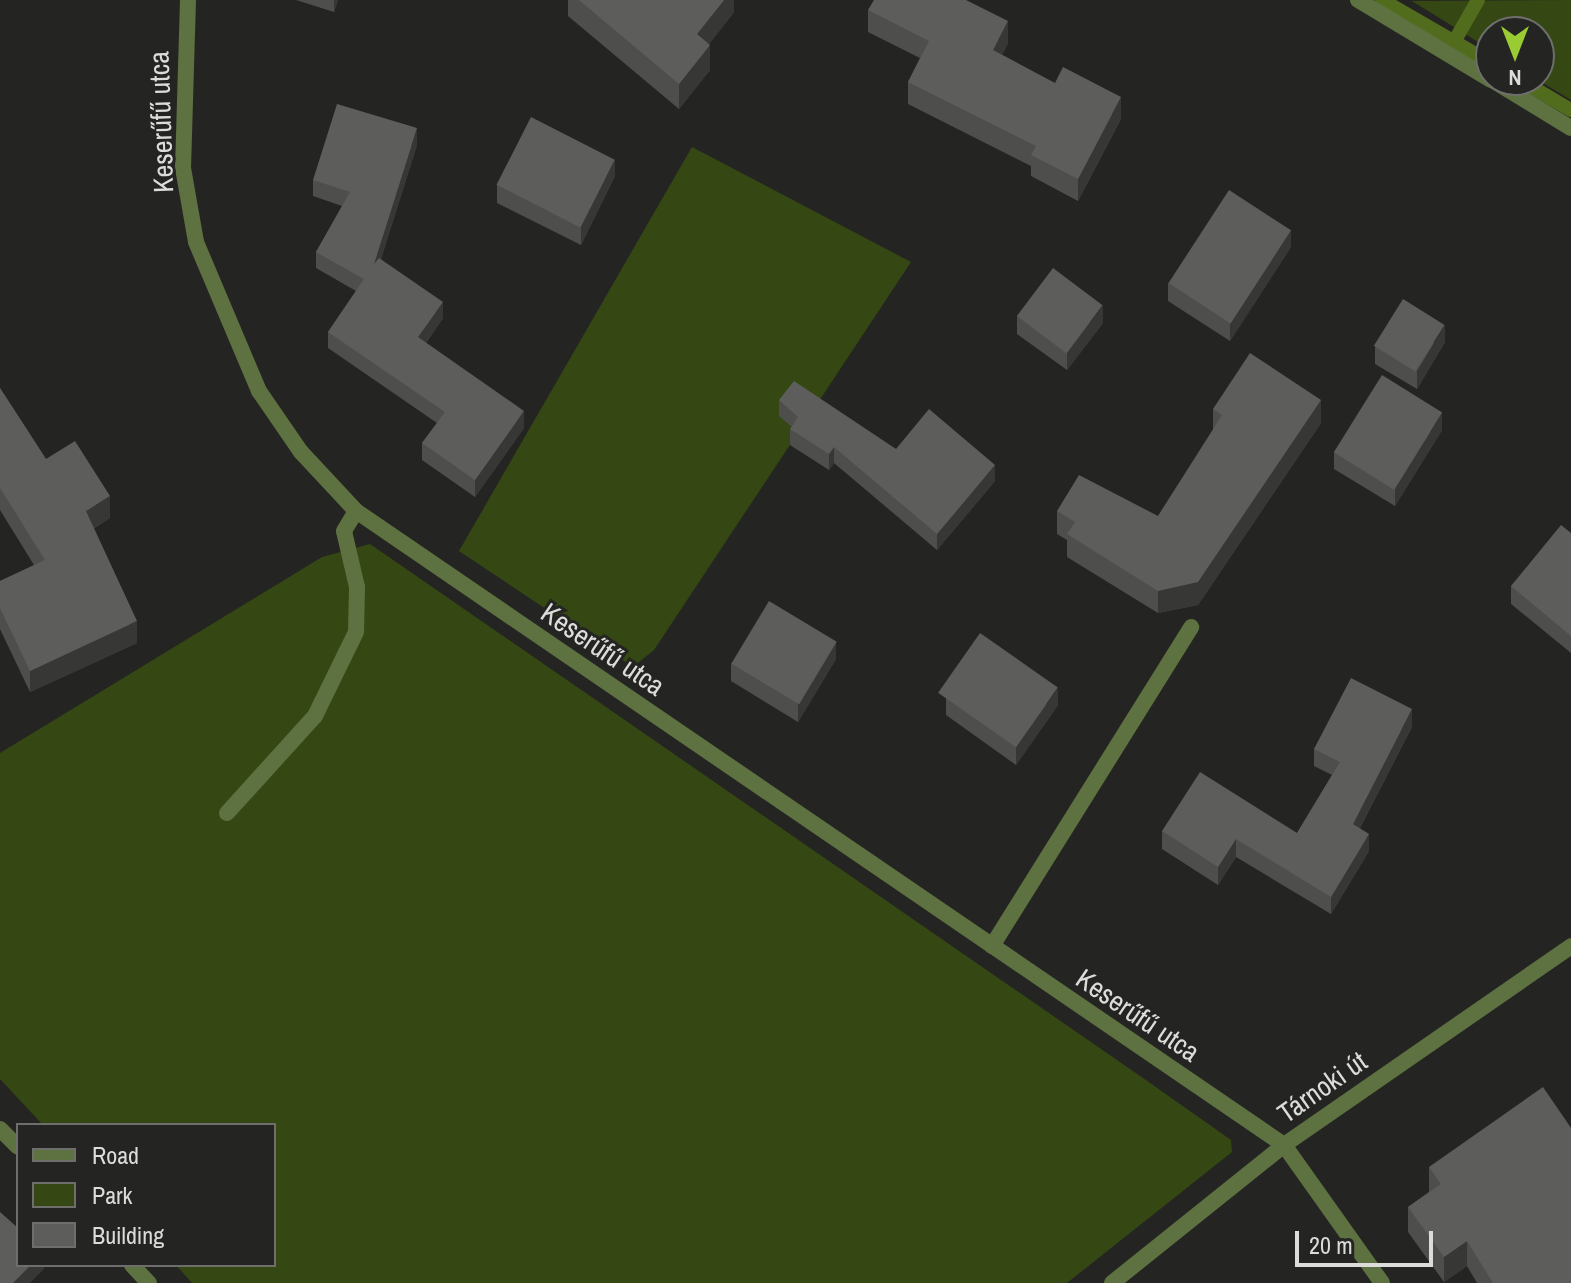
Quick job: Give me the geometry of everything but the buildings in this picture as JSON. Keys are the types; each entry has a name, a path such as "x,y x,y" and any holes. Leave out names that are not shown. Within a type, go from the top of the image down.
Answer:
{"street":[{"name":"Keserűfű utca","path":"188,0 183,168 196,242 259,391 301,452 356,511 1284,1145"},
{"path":"1358,0 1475,70"},
{"path":"1518,96 1571,128"},
{"path":"227,813 315,716 356,632 357,587 344,531 356,511"},
{"path":"992,946 1191,627"},
{"name":"Tárnoki út","path":"1112,1283 1284,1145 1571,946"},
{"path":"0,1129 16,1145"},
{"path":"1284,1145 1382,1283"},
{"path":"134,1267 149,1283"}],"green space":[{"path":"1571,0 1571,100 1555,90 1555,16 1475,16 1475,40 1412,1"},
{"path":"692,147 911,262 654,650 633,667 459,551"},
{"path":"370,544 1231,1140 1232,1152 1067,1283 192,1283 178,1267 276,1267 276,1123 41,1123 0,1079 0,753 322,557"}],"waterway":[{"path":"1382,0 1475,54"},
{"path":"1454,42 1478,0"},
{"path":"1547,96 1571,110"}]}
